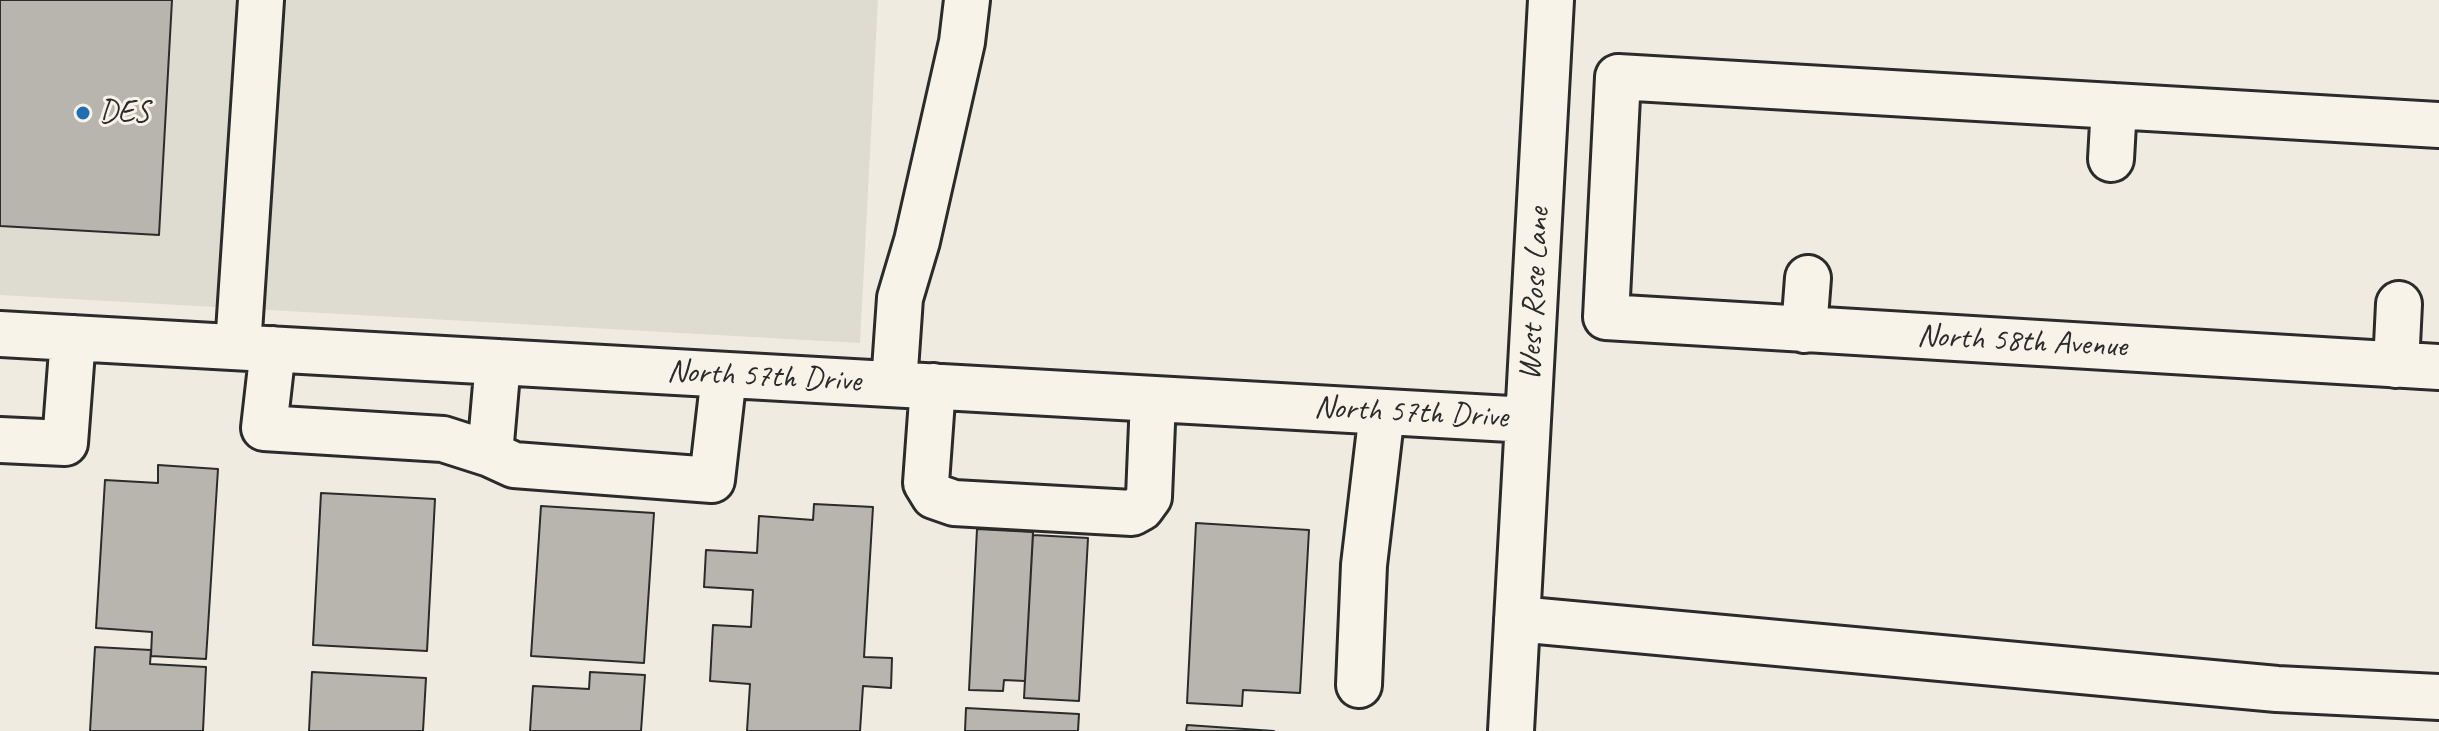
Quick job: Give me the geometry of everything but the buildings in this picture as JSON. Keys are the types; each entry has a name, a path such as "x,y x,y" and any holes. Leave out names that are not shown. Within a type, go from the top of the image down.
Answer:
{"street":[{"path":"261,0 248,202 264,428 443,439 514,465 712,480 724,375"},
{"path":"967,0 962,42 917,241 900,298 926,483 934,496 954,503 1132,513 1141,508 1149,497 1153,399"},
{"name":"West Rose Lane","path":"1511,731 1551,0"},
{"name":"North 58th Avenue","path":"2114,106 1618,77 1606,317 2439,367"},
{"path":"2111,159 2114,106 2439,125"},
{"path":"1804,330 1808,278"},
{"path":"2396,365 2399,304"},
{"name":"North 57th Drive","path":"0,334 1528,420"},
{"path":"0,440 65,443 73,338"},
{"path":"490,454 498,362"},
{"path":"1359,685 1364,565 1382,412"},
{"path":"1517,619 2277,689 2439,697"}],"shaded area":[{"path":"0,0 878,0 860,343 0,295"}],"place":[{"name":"DES","path":"83,113"}]}
